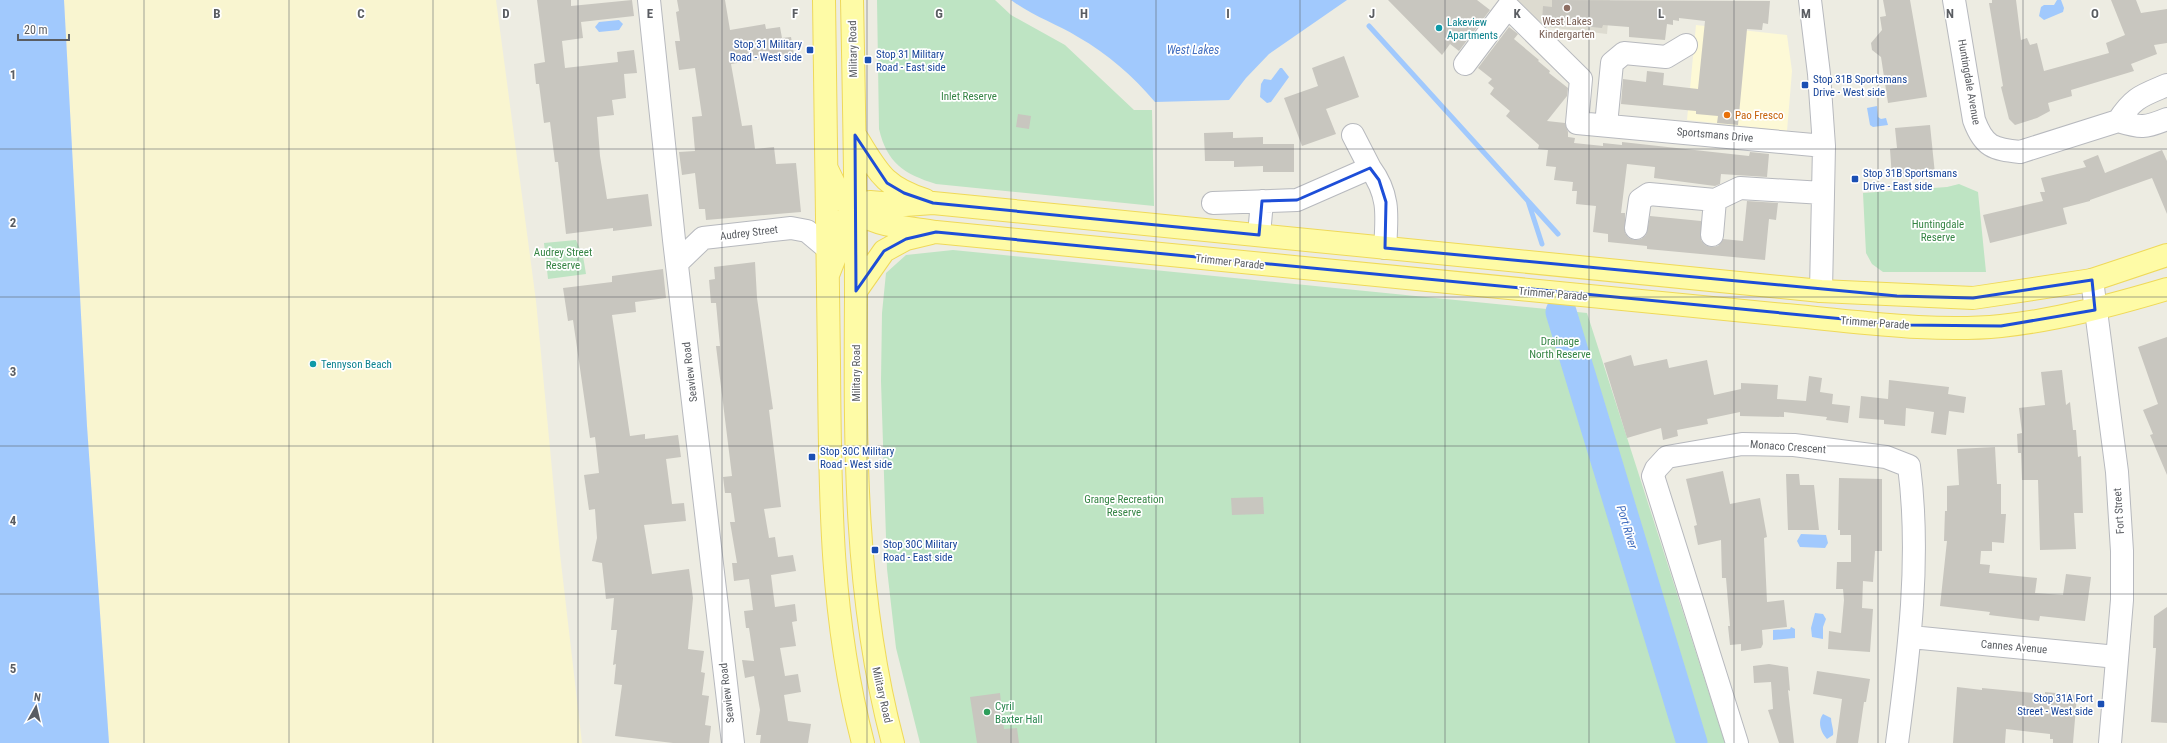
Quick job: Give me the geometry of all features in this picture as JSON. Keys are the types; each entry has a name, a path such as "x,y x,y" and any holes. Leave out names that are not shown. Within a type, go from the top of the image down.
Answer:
{"main road":[{"path":"824,0 830,492 837,600 844,656 863,743"},
{"name":"Military Road","path":"852,0 855,135 854,210 856,291 856,437 860,543 872,653 893,743"},
{"path":"855,135 887,183 904,193 933,203"},
{"name":"Trimmer Parade","path":"827,169 846,204 873,221 936,232 1785,316 1907,325 1974,327 2002,326 2095,310 2167,289"},
{"path":"828,275 839,247 839,235 844,221 854,210 870,202 905,205 933,203 1821,291 1973,298 2092,280 2167,255"},
{"name":"Trimmer Parade","path":"856,291 884,251 906,239 936,232"},
{"path":"1785,316 1802,309 1821,291"},
{"path":"1821,291 1834,307 1854,321"}],"street":[{"name":"Seaview Road","path":"649,0 677,263 733,743"},
{"path":"1810,0 1819,74 1824,146 1821,291"},
{"name":"Huntingdale Avenue","path":"1954,0 1974,120 1978,132 1987,145 2004,150 2020,152 2118,121"},
{"name":"Sportsmans Drive","path":"1465,64 1508,7 1581,79 1577,123 1824,146"},
{"path":"1606,125 1612,63 1624,53 1666,57 1686,45"},
{"path":"2167,85 2137,97 2129,105 2118,121 2137,126 2149,126 2167,119"},
{"path":"1353,135 1370,168 1379,180 1386,202 1385,248"},
{"path":"1213,204 1297,200 1370,168"},
{"path":"1636,228 1640,200 1649,194 1715,200 1740,188 1823,193"},
{"path":"1712,235 1715,200"},
{"path":"1259,235 1262,202"},
{"name":"Audrey Street","path":"677,263 703,238 791,228 807,231 826,246"},
{"name":"Fort Street","path":"2092,280 2116,472 2122,543 2122,600 2117,657 2113,743"},
{"name":"Monaco Crescent","path":"1737,743 1653,476 1656,469 1667,458 1742,444 1794,445 1886,457 1909,466 1913,499 1911,637 1897,743"},
{"name":"Cannes Avenue","path":"1911,637 2117,657"}],"highlighted area":[{"path":"855,135 887,183 904,193 933,203 1259,235 1262,201 1297,200 1370,168 1379,180 1386,202 1385,248 1897,296 1973,298 2092,280 2095,310 2001,326 1907,325 936,232 906,239 884,251 856,291"}],"shaded area":[{"name":"West Lakes Kindergarten","path":"1514,0 1610,0 1607,34 1546,27"},
{"path":"1696,25 1787,35 1792,71 1787,131 1687,120"}],"green space":[{"name":"Inlet Reserve","path":"877,0 995,0 1011,15 1065,45 1134,110 1152,110 1154,206 936,184 915,176 898,166 887,151 882,141 879,129"},
{"name":"Huntingdale Reserve","path":"1959,184 1978,192 1986,272 1883,272 1872,264 1866,253 1863,193 1947,187"},
{"name":"Audrey Street Reserve","path":"576,240 583,256 586,274 548,279 544,243"},
{"name":"Grange Recreation Reserve","path":"953,250 1587,313 1725,743 920,743 896,648 887,569 881,381 882,313 886,273 906,255"}],"sand":[{"name":"Tennyson Beach","path":"64,0 496,0 536,301 560,554 582,743 109,743 87,426"}],"water":[{"path":"0,0 64,0 87,426 109,743 0,743"},
{"name":"West Lakes","path":"1011,0 1347,0 1269,54 1246,78 1229,100 1155,102 1129,74 1110,58 1070,32 1027,11"},
{"path":"2057,0 2061,0 2064,8 2063,12 2044,20 2039,16 2041,7 2044,5 2054,5"},
{"path":"619,20 623,24 619,30 599,32 595,27 599,22"},
{"path":"1280,68 1282,68 1289,77 1271,102 1267,103 1260,97 1261,84 1264,79 1271,80"},
{"path":"1877,106 1878,117 1881,119 1886,118 1888,125 1873,127 1870,125 1867,108"},
{"path":"1801,534 1826,535 1828,543 1825,548 1800,547 1797,541"},
{"path":"1815,613 1823,614 1826,619 1823,627 1823,639 1812,637 1811,628"},
{"path":"1791,627 1795,629 1795,638 1773,640 1773,630 1790,629"},
{"path":"1823,714 1831,718 1833,729 1833,735 1827,739 1820,727 1820,720"}],"building":[{"path":"537,0 571,0 571,6 632,0 634,16 581,22 583,38 562,41 565,68 618,62 617,52 634,50 637,73 624,74 626,98 612,100 614,115 597,117 600,156 607,199 648,194 652,226 613,231 613,228 566,234 558,162 555,162 550,122 544,123 539,84 536,84 534,64 545,62"},
{"path":"677,0 725,0 730,30 765,24 766,29 780,27 782,38 791,37 794,54 731,64 742,126 752,125 755,149 774,147 776,164 796,163 801,212 706,220 705,209 699,209 695,173 682,175 679,152 695,151 692,117 702,116 695,68 679,70 675,41 680,41 676,12 679,11"},
{"name":"Lakeview Apartments","path":"1388,0 1477,0 1490,10 1459,51 1450,44 1442,55"},
{"path":"1552,0 1770,1 1768,24 1763,23 1762,30 1747,29 1738,125 1717,123 1718,116 1696,114 1696,111 1621,104 1623,79 1646,82 1647,71 1664,73 1663,85 1698,89 1705,21 1679,18 1679,21 1673,20 1673,25 1667,24 1665,40 1629,37 1629,27 1603,25 1602,28 1542,22 1543,6 1552,7"},
{"path":"1883,0 1910,0 1927,97 1888,103 1881,57 1872,50 1871,43 1882,30 1880,17 1886,16"},
{"path":"1992,0 2016,0 2021,40 2027,38 2030,45 2037,43 2044,71 2109,53 2106,43 2125,35 2111,0 2136,0 2141,13 2167,9 2167,43 2154,45 2157,54 2131,64 2134,71 2071,90 2072,96 2048,103 2050,111 2037,118 2015,125 2009,119 2001,87 2003,86 1989,3 1992,3"},
{"path":"1509,27 1518,34 1514,39 1539,60 1538,61 1550,71 1549,73 1568,88 1567,96 1547,121 1565,123 1568,137 1575,138 1574,143 1603,146 1603,143 1622,145 1622,142 1749,156 1750,152 1769,154 1767,177 1721,174 1720,184 1715,186 1654,178 1655,167 1627,164 1621,213 1625,213 1625,233 1629,238 1635,240 1641,239 1646,235 1650,216 1701,221 1701,240 1705,245 1711,247 1718,246 1723,239 1743,241 1747,201 1778,203 1776,220 1769,219 1765,260 1647,249 1647,246 1608,242 1608,234 1593,232 1596,206 1576,204 1577,191 1572,191 1573,182 1554,180 1556,167 1546,166 1548,150 1538,149 1539,145 1506,116 1510,111 1490,94 1494,88 1488,83 1492,79 1478,68"},
{"path":"1344,56 1359,97 1326,109 1336,134 1302,146 1284,98 1318,86 1312,68"},
{"path":"1018,114 1031,116 1029,129 1016,127"},
{"path":"1930,125 1935,174 1892,178 1890,149 1897,148 1895,128"},
{"path":"1233,132 1233,138 1263,137 1263,144 1294,144 1294,172 1263,172 1263,166 1234,167 1234,161 1205,161 1204,133"},
{"path":"2162,150 2167,161 2167,214 2152,178 2090,201 2063,208 2067,224 1990,243 1983,215 2043,201 2040,192 2045,192 2041,178 2086,167 2083,161 2098,155 2105,173"},
{"path":"755,262 757,298 773,409 769,410 781,507 764,509 769,538 775,537 778,557 793,555 796,571 771,575 775,607 795,604 797,621 792,622 796,646 780,648 785,676 798,674 801,692 784,695 788,721 811,724 808,743 760,743 761,735 756,735 760,710 754,676 745,678 742,660 754,661 749,628 746,628 744,611 753,610 749,579 734,581 732,563 737,563 730,522 735,522 731,493 725,493 723,477 732,476 716,346 720,346 716,303 711,303 709,280 715,279 714,267"},
{"path":"663,269 666,298 635,302 636,312 612,315 630,436 645,434 645,439 678,435 681,457 666,459 672,504 684,503 686,521 644,525 652,574 689,569 693,598 688,649 704,651 701,672 705,673 702,695 709,696 705,725 711,726 709,743 673,743 615,736 622,685 614,684 616,664 613,665 617,630 611,630 614,598 606,599 602,563 592,561 597,538 595,509 589,510 584,475 599,473 595,437 590,438 573,320 568,321 563,288 612,282 612,276"},
{"path":"2167,337 2167,475 2150,435 2153,434 2143,410 2158,404 2138,347"},
{"path":"1631,355 1634,366 1667,359 1669,368 1707,360 1714,395 1741,389 1741,383 1778,385 1777,399 1806,401 1809,376 1822,378 1820,392 1833,394 1832,404 1850,406 1848,423 1826,420 1827,417 1784,412 1784,417 1740,416 1740,412 1707,419 1708,424 1677,430 1678,436 1663,440 1661,428 1627,438 1604,363"},
{"path":"2062,370 2066,405 2070,402 2073,430 2076,430 2078,457 2081,456 2083,513 2074,513 2076,549 2040,550 2038,480 2022,480 2021,453 2018,453 2017,434 2022,433 2019,408 2045,405 2041,372"},
{"path":"1889,380 1949,387 1948,394 1966,397 1964,413 1949,411 1946,435 1931,433 1934,412 1906,408 1905,426 1884,424 1884,420 1859,418 1861,396 1888,399"},
{"path":"1995,447 1997,484 2001,484 2001,514 2006,514 2004,543 1992,542 1992,551 1981,551 1980,564 1990,565 1989,573 2037,578 2035,593 2063,595 2066,574 2091,577 2085,621 2040,616 2039,621 1989,615 1990,612 1940,606 1947,541 1944,541 1945,511 1947,511 1947,486 1959,485 1957,449"},
{"path":"1723,471 1730,504 1760,498 1767,537 1764,538 1767,602 1784,600 1787,627 1762,630 1763,644 1761,648 1741,651 1741,644 1730,645 1726,578 1722,578 1721,540 1698,545 1694,526 1697,525 1686,479"},
{"path":"1786,474 1799,474 1800,485 1814,485 1819,530 1788,530"},
{"path":"1839,478 1882,479 1882,551 1875,551 1873,582 1863,581 1862,608 1873,609 1870,652 1828,649 1829,631 1841,633 1844,600 1843,589 1836,589 1837,562 1851,562 1851,535 1840,535 1840,530 1838,530"},
{"path":"1263,497 1264,514 1232,515 1231,498"},
{"path":"2167,607 2167,723 2151,722 2156,648 2153,648 2154,616"},
{"path":"1769,664 1788,667 1790,691 1788,690 1794,743 1779,743 1768,710 1773,709 1771,682 1754,683 1753,666"},
{"path":"1817,671 1870,679 1866,702 1864,702 1858,743 1836,743 1842,699 1813,694"},
{"path":"1957,687 1982,690 1982,688 2045,694 2045,692 2077,695 2073,743 2053,743 2053,739 2050,739 2050,734 2006,729 2005,743 1953,743"},
{"name":"Cyril Baxter Hall","path":"1000,693 1004,729 1017,728 1019,743 977,743 970,697"}],"waterway":[{"path":"1369,26 1528,201 1542,244"},
{"path":"1529,202 1558,234"},
{"name":"Port River","path":"1561,312 1692,743"}],"place":[{"name":"West Lakes Kindergarten","path":"1567,8"},
{"name":"Lakeview Apartments","path":"1439,28"},
{"name":"Stop 31 Military Road - West side","path":"810,50"},
{"name":"Stop 31 Military Road - East side","path":"868,60"},
{"name":"Stop 31B Sportsmans Drive - West side","path":"1805,85"},
{"name":"Pao Fresco","path":"1727,115"},
{"name":"Stop 31B Sportsmans Drive - East side","path":"1855,179"},
{"name":"Tennyson Beach","path":"313,364"},
{"name":"Stop 30C Military Road - West side","path":"812,457"},
{"name":"Stop 30C Military Road - East side","path":"875,550"},
{"name":"Stop 31A Fort Street - West side","path":"2101,704"},
{"name":"Cyril Baxter Hall","path":"987,712"}],"park label":[{"name":"Drainage North Reserve","path":"1560,347"}]}
